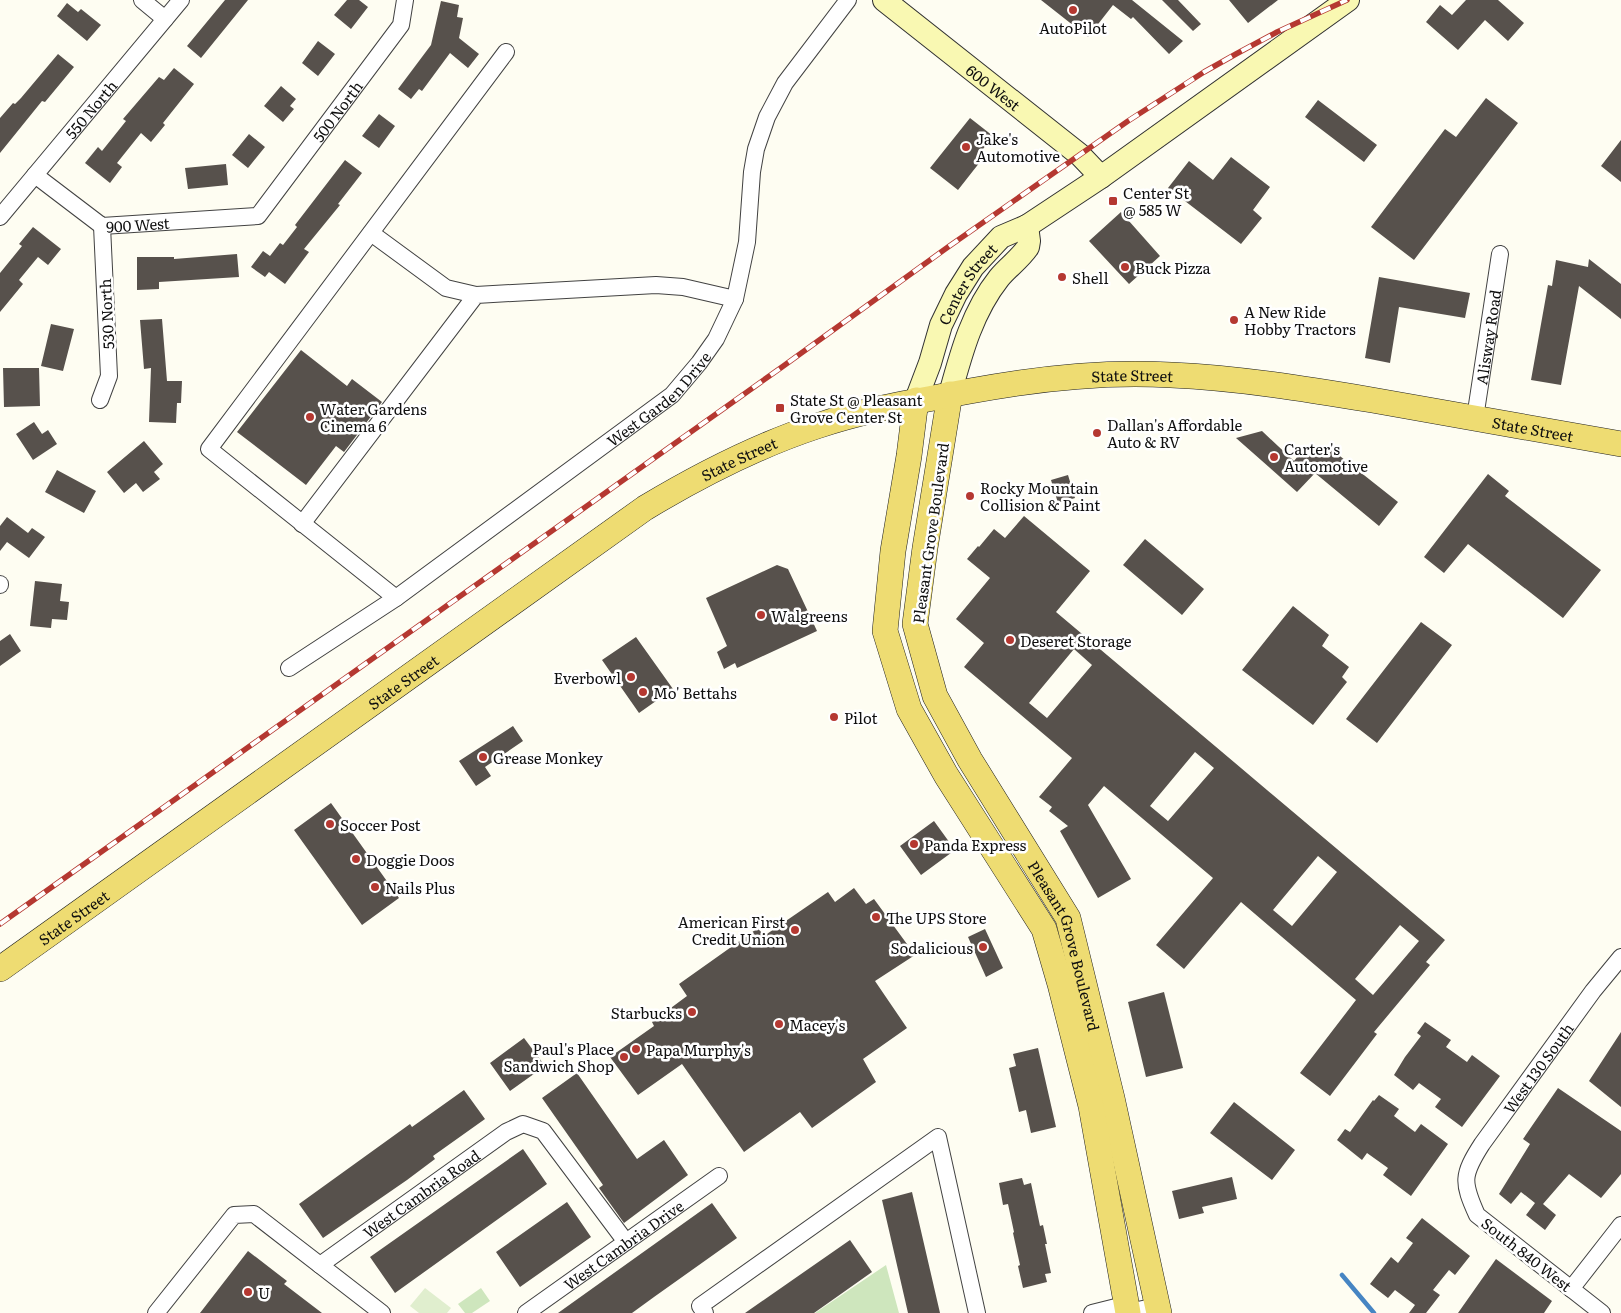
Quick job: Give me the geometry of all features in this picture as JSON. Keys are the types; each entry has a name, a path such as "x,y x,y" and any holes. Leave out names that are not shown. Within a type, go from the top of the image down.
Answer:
{"main road":[{"name":"600 West","path":"884,0 1080,155 1101,176"},
{"name":"Center Street","path":"916,400 930,363 941,325 956,294 973,267 1001,237 1034,221 1101,176 1348,0"},
{"name":"Center Street","path":"950,394 962,349 979,308 999,278 1028,247 1034,221"},
{"name":"State Street","path":"0,968 644,508 726,463 820,425 916,400 1052,379 1170,374 1293,388 1621,444"},
{"name":"Pleasant Grove Boulevard","path":"950,394 914,624 935,696 970,760 1068,918 1112,1098 1158,1310"},
{"name":"Pleasant Grove Boulevard","path":"916,400 893,552 885,632 909,709 946,775 1044,929 1091,1106 1128,1313"}],"street":[{"path":"142,0 165,19"},
{"name":"550 North","path":"0,217 181,0"},
{"name":"500 North","path":"258,216 401,25 405,0"},
{"name":"West Garden Drive","path":"289,668 396,598 672,395 699,363 716,339 735,299 747,242 752,172 756,149 767,116 785,83 848,0"},
{"path":"396,598 209,450 506,52"},
{"name":"900 West","path":"35,175 102,226 258,216"},
{"name":"530 North","path":"100,400 110,376 102,226"},
{"path":"371,233 446,288 476,295 656,285 683,286 735,299"},
{"name":"Alisway Road","path":"1475,418 1500,254"},
{"path":"302,524 476,295"},
{"name":"West 130 South","path":"1466,1184 1467,1170 1482,1144 1593,991 1621,957"},
{"name":"West Cambria Road","path":"320,1265 506,1132 523,1124 543,1131 626,1242"},
{"path":"705,1313 700,1306 938,1137 977,1313"},
{"name":"West Cambria Drive","path":"526,1313 719,1176"},
{"name":"South 840 West","path":"1466,1184 1467,1194 1477,1215 1602,1313"},
{"path":"156,1313 234,1215 254,1214 382,1313"},
{"path":"1572,1289 1621,1225"},
{"path":"1092,1313 1116,1307 1128,1313 1158,1310"}],"green space":[{"path":"886,1265 899,1313 815,1313"},
{"path":"425,1288 451,1308 447,1313 419,1313 410,1306"},
{"path":"481,1288 490,1301 472,1313 465,1313 458,1304"}],"building":[{"path":"225,0 248,0 201,58 187,46"},
{"path":"347,0 359,0 368,7 351,29 334,15"},
{"path":"1041,0 1132,0 1183,41 1169,54 1133,17 1131,19 1113,5 1088,37"},
{"path":"1162,0 1178,0 1201,24 1193,31"},
{"path":"1229,0 1278,0 1248,23"},
{"path":"1466,0 1498,0 1524,23 1508,41 1485,20 1458,50 1426,22 1440,5 1452,15"},
{"path":"441,1 459,5 457,17 463,18 459,38 479,54 468,68 450,53 422,91 419,89 411,99 398,89 431,45"},
{"path":"67,3 78,12 81,9 101,25 87,41 57,16"},
{"path":"318,41 335,54 318,76 302,63"},
{"path":"58,54 74,67 45,102 42,101 0,153 0,118 13,103 15,104 21,98"},
{"path":"174,68 194,84 163,123 165,125 151,142 141,133 117,163 122,167 110,183 85,163 98,147 102,151 126,121 123,119 159,77 164,80"},
{"path":"281,86 296,99 290,106 294,109 283,122 264,106"},
{"path":"1486,98 1518,123 1414,260 1371,227 1445,129 1456,137"},
{"path":"1318,100 1377,145 1364,162 1305,117"},
{"path":"379,114 395,126 379,148 362,136"},
{"name":"Jake's Automotive","path":"970,118 993,136 976,158 980,162 958,190 930,168"},
{"path":"249,134 265,147 248,168 232,155"},
{"path":"1621,140 1621,182 1601,166"},
{"path":"1231,157 1270,187 1253,210 1262,218 1241,244 1168,188 1189,161 1213,180"},
{"path":"345,160 362,173 338,204 340,205 304,249 309,252 285,284 269,272 265,277 251,267 263,251 270,256 280,243 283,245 297,227 295,225"},
{"path":"226,164 228,185 188,189 185,168"},
{"path":"1121,212 1160,256 1129,284 1089,241"},
{"path":"33,227 61,249 48,265 38,257 19,280 23,284 0,312 0,273 22,246 19,244"},
{"path":"237,254 239,277 159,282 159,289 137,290 137,257 174,257 174,259"},
{"path":"1589,259 1621,284 1621,319 1579,286 1561,385 1531,380 1548,285 1552,286 1556,260 1588,267"},
{"path":"1379,277 1470,293 1465,318 1399,307 1390,363 1365,358"},
{"path":"162,319 167,381 182,381 181,403 177,403 176,423 149,422 151,368 144,369 140,320"},
{"path":"51,324 74,329 63,371 41,366"},
{"name":"Water Gardens Cinema 6","path":"301,350 347,386 352,379 382,402 344,452 336,446 306,485 237,432"},
{"path":"3,368 39,368 40,406 4,407"},
{"path":"34,422 42,434 48,430 57,444 33,460 16,434"},
{"path":"1262,431 1294,461 1306,446 1331,449 1398,502 1379,526 1315,473 1297,492 1236,438"},
{"path":"144,441 163,464 154,472 160,479 143,492 136,483 124,493 107,472"},
{"path":"57,470 96,491 84,513 45,492"},
{"path":"1488,474 1509,491 1505,496 1601,570 1563,618 1468,544 1444,573 1424,557"},
{"path":"1068,475 1075,498 1058,503 1051,480"},
{"path":"1024,516 1090,571 1056,612 1445,940 1426,962 1430,965 1374,1032 1377,1034 1330,1096 1300,1073 1356,1000 1241,902 1184,969 1156,945 1213,878 1104,786 1088,805 1131,879 1098,898 1060,831 1068,826 1049,811 1052,807 1039,797 1072,758 964,667 984,643 956,619 990,578 967,559 994,529 1005,538","holes":["1074,649 1092,665 1047,718 1029,703","1195,752 1214,768 1168,821 1150,806","1318,856 1337,872 1292,926 1273,910","1400,925 1419,941 1373,995 1355,979"]},
{"path":"7,517 28,533 32,528 45,537 29,558 7,542 0,551 0,526"},
{"path":"1145,539 1204,589 1182,615 1123,565"},
{"name":"Walgreens","path":"777,565 788,569 817,631 737,668 735,663 724,669 717,652 727,646 706,598"},
{"path":"35,581 62,584 60,601 69,602 67,620 52,619 51,628 30,626"},
{"path":"1293,606 1329,635 1322,646 1349,667 1342,677 1347,682 1313,725 1242,670"},
{"path":"1421,622 1452,645 1377,743 1346,719"},
{"path":"10,634 21,651 0,666 0,641"},
{"path":"636,637 673,689 639,713 602,660"},
{"name":"Grease Monkey","path":"513,726 523,741 485,767 491,776 476,786 459,761"},
{"path":"331,803 399,898 362,925 294,830"},
{"path":"934,821 955,850 921,875 900,846"},
{"name":"Macey's","path":"854,888 866,904 874,899 915,955 875,981 907,1028 863,1059 876,1082 812,1128 800,1112 744,1152 682,1064 638,1095 610,1057 654,1026 652,1022 687,996 679,984 758,928 764,936 828,892 835,902"},
{"name":"Sodalicious","path":"985,929 1003,968 986,977 968,937"},
{"path":"1164,992 1183,1068 1146,1077 1128,1002"},
{"path":"1425,1022 1451,1040 1446,1047 1467,1062 1472,1055 1500,1076 1462,1127 1435,1107 1441,1099 1419,1083 1413,1090 1394,1075 1421,1036 1417,1033"},
{"path":"1621,1032 1621,1107 1589,1081"},
{"path":"524,1038 545,1066 510,1091 490,1063"},
{"path":"1038,1048 1056,1127 1031,1133 1026,1110 1019,1112 1009,1068 1016,1066 1013,1054"},
{"path":"577,1073 637,1159 664,1140 688,1175 624,1223 599,1188 603,1185 542,1098"},
{"path":"1558,1088 1621,1131 1621,1174 1601,1198 1569,1174 1543,1204 1556,1215 1545,1230 1526,1215 1535,1203 1521,1192 1511,1204 1499,1194 1530,1144 1523,1139"},
{"path":"464,1090 485,1119 433,1156 435,1159 407,1180 323,1238 299,1204 410,1124 412,1127"},
{"path":"1379,1095 1399,1109 1394,1116 1415,1132 1421,1124 1448,1144 1411,1196 1383,1175 1388,1168 1367,1153 1362,1160 1337,1140 1345,1129 1350,1132 1373,1100"},
{"path":"1234,1102 1295,1150 1272,1180 1210,1133"},
{"path":"523,1149 547,1184 395,1293 370,1257"},
{"path":"1232,1177 1237,1199 1202,1207 1204,1213 1179,1219 1172,1191"},
{"path":"1022,1178 1024,1185 1031,1183 1040,1226 1043,1225 1051,1273 1045,1274 1047,1282 1023,1288 1008,1204 1003,1205 999,1183"},
{"path":"912,1192 940,1313 908,1313 882,1200"},
{"path":"567,1202 591,1237 520,1287 496,1252"},
{"path":"712,1203 737,1238 632,1313 558,1313"},
{"path":"1422,1218 1470,1256 1455,1275 1449,1270 1433,1290 1440,1295 1426,1313 1409,1313 1415,1305 1395,1290 1388,1298 1370,1284 1391,1257 1398,1263 1413,1243 1406,1238"},
{"path":"850,1240 872,1272 814,1313 745,1313"},
{"name":"U","path":"248,1251 287,1281 284,1284 322,1313 200,1313"},
{"path":"1496,1259 1552,1301 1544,1313 1458,1313"}],"waterway":[{"path":"1342,1275 1374,1313"}],"railway":[{"path":"0,924 948,247 1128,121 1204,72 1236,54 1277,32 1347,0"}],"place":[{"name":"AutoPilot","path":"1073,10"},
{"name":"Jake's Automotive","path":"966,147"},
{"name":"Center St @ 585 W","path":"1113,201"},
{"name":"Buck Pizza","path":"1125,267"},
{"name":"Shell","path":"1062,277"},
{"name":"A New Ride Hobby Tractors","path":"1234,320"},
{"name":"State St @ Pleasant Grove Center St","path":"780,408"},
{"name":"Water Gardens Cinema 6","path":"310,417"},
{"name":"Dallan's Affordable Auto & RV","path":"1097,433"},
{"name":"Carter's Automotive","path":"1274,457"},
{"name":"Rocky Mountain Collision & Paint","path":"970,496"},
{"name":"Walgreens","path":"761,615"},
{"name":"Deseret Storage","path":"1010,640"},
{"name":"Everbowl","path":"631,677"},
{"name":"Mo' Bettahs","path":"643,692"},
{"name":"Pilot","path":"834,717"},
{"name":"Grease Monkey","path":"483,757"},
{"name":"Soccer Post","path":"330,824"},
{"name":"Panda Express","path":"914,844"},
{"name":"Doggie Doos","path":"356,859"},
{"name":"Nails Plus","path":"375,887"},
{"name":"The UPS Store","path":"876,917"},
{"name":"American First Credit Union","path":"795,930"},
{"name":"Sodalicious","path":"983,947"},
{"name":"Starbucks","path":"692,1012"},
{"name":"Macey's","path":"779,1024"},
{"name":"Papa Murphy's","path":"636,1049"},
{"name":"Paul's Place Sandwich Shop","path":"624,1057"},
{"name":"U","path":"248,1292"}]}
